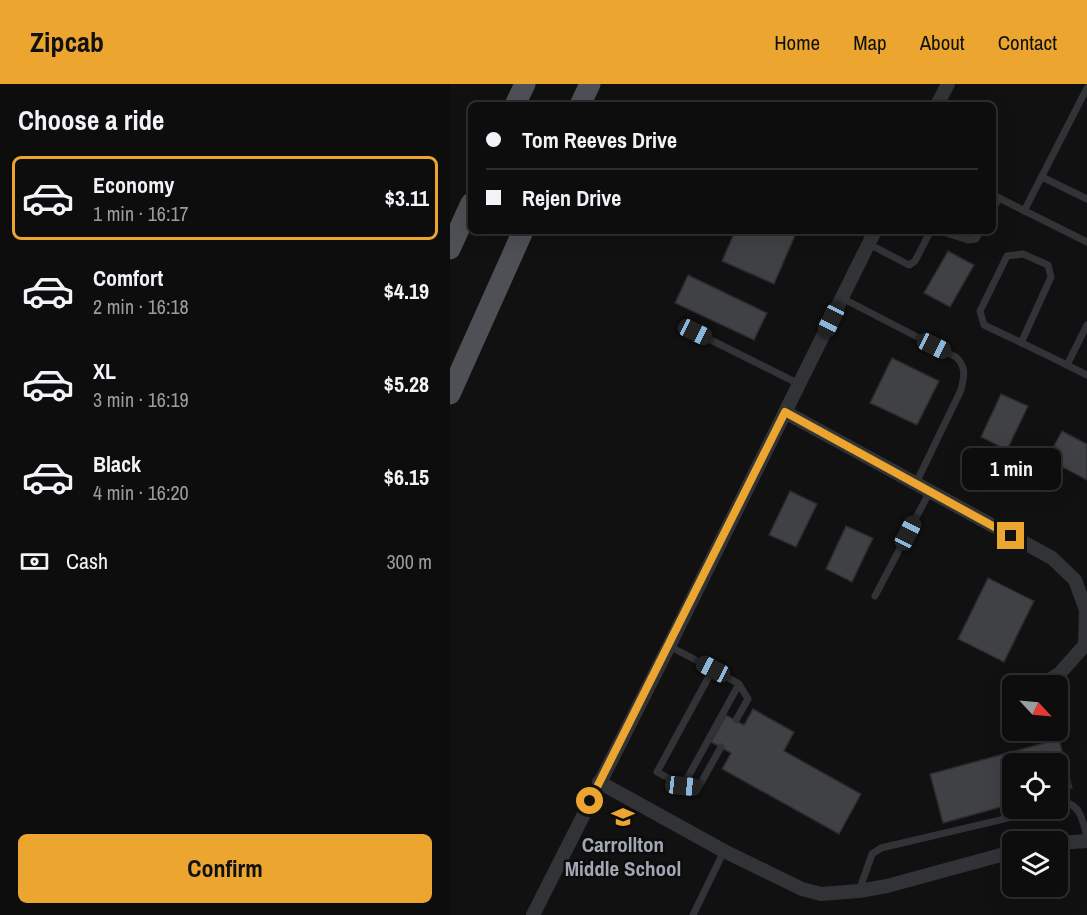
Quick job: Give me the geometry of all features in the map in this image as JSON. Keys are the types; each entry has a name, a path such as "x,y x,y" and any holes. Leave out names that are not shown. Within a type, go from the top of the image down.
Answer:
{"main road":[{"path":"516,102 525,84"},
{"path":"581,102 590,84"},
{"path":"450,249 468,210"},
{"path":"450,394 522,234"}],"street":[{"path":"939,102 948,84"},
{"path":"533,915 872,237"},
{"path":"785,412 1052,558 1075,580 1086,610 1085,645 1057,675"},
{"path":"599,782 724,851 802,889 821,894 887,886 1002,855"},
{"path":"1068,841 1087,838"}],"lane":[{"path":"1024,211 1087,88"},
{"path":"1042,177 1087,199"},
{"path":"996,197 1087,242"},
{"path":"872,237 909,265 915,261 929,234"},
{"path":"949,234 968,240 976,239 979,234"},
{"path":"1021,343 1051,277 1048,265 1023,254 1007,256 981,311 984,325 1021,343 1067,365 1087,375"},
{"path":"842,298 956,357 964,369 961,390 916,483"},
{"path":"1067,365 1087,325"},
{"path":"695,332 799,384"},
{"path":"875,596 930,491"},
{"path":"669,646 739,684 748,699 736,720"},
{"path":"713,669 657,772 683,786 698,788 721,747"},
{"path":"683,786 739,684"},
{"path":"1068,804 1076,807 1079,812 1087,838"},
{"path":"859,891 872,854 881,849 1005,819"},
{"path":"693,915 724,851"}],"building":[{"path":"734,234 796,234 774,284 722,261"},
{"path":"948,251 974,265 950,307 924,293"},
{"path":"688,275 767,313 754,340 675,303"},
{"path":"892,358 939,381 917,425 870,403"},
{"path":"1001,394 1028,406 1007,450 981,437"},
{"path":"1062,431 1087,444 1087,480 1047,459"},
{"path":"790,491 817,504 796,547 769,535"},
{"path":"846,526 873,538 852,582 826,569"},
{"path":"988,578 1034,601 1004,662 958,639"},
{"path":"753,709 794,732 784,751 861,794 839,834 722,769 731,753 711,742 726,715 744,725"},
{"path":"1060,741 1063,753 1007,753"},
{"path":"1002,754 1002,807 943,823 930,774"},
{"path":"1068,773 1072,788 1068,789"}],"place":[{"name":"Carrollton Middle School","path":"623,817"}],"route":[{"path":"590,801 785,412 1011,536"}]}
